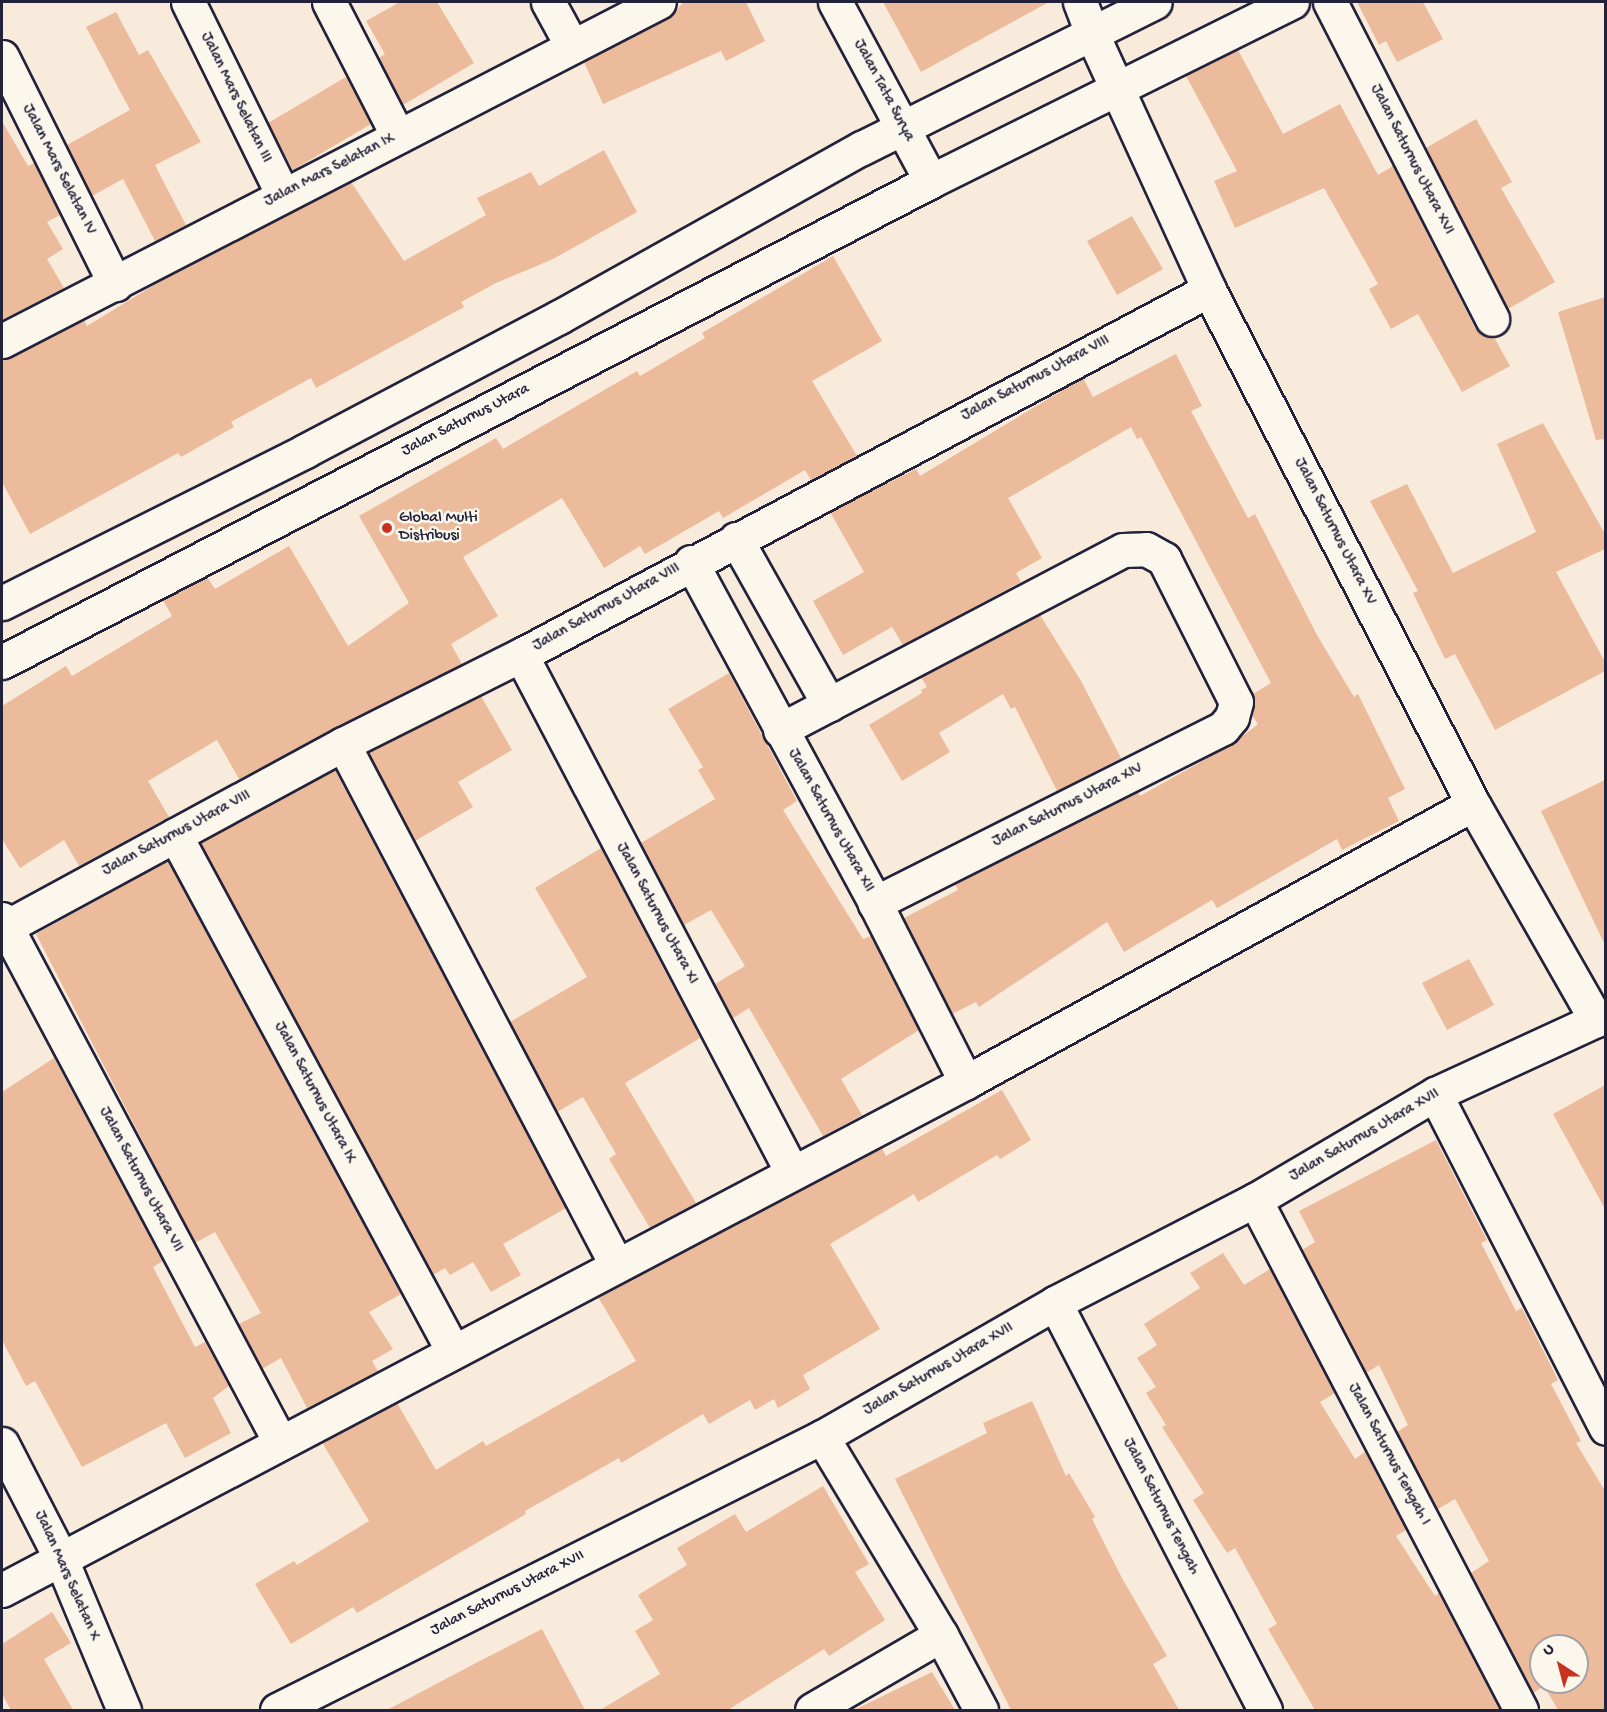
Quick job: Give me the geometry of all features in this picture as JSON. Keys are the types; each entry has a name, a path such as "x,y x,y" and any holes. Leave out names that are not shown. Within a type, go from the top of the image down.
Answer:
{"street":[{"name":"Jalan Mars Selatan III","path":"188,2 283,195"},
{"path":"329,2 398,136"},
{"path":"548,2 572,46"},
{"name":"Jalan Mars Selatan IX","path":"2,341 659,2"},
{"name":"Jalan Tata Surya","path":"836,2 931,181"},
{"name":"Jalan Saturnus Utara XV","path":"1080,2 1114,87 1209,290 1473,804 1602,1024"},
{"path":"2,603 337,434 560,317 862,148 904,130 1155,2"},
{"name":"Jalan Saturnus Utara","path":"2,662 1114,87 1292,2"},
{"name":"Jalan Saturnus Utara XVI","path":"1330,2 1492,319"},
{"name":"Jalan Mars Selatan IV","path":"2,57 115,284"},
{"name":"Jalan Saturnus Utara VIII","path":"4,923 175,835 343,744 521,655 691,562 1209,290"},
{"path":"736,539 829,705 780,730"},
{"name":"Jalan Saturnus Utara XIV","path":"829,705 1123,550 1146,549 1164,559 1236,702 1232,717 1223,728 875,903"},
{"name":"Jalan Saturnus Utara XII","path":"691,562 875,903 966,1082"},
{"name":"Jalan Saturnus Utara XI","path":"521,655 792,1173"},
{"path":"343,744 616,1264"},
{"path":"2,1590 279,1440 966,1082 1473,804"},
{"name":"Jalan Saturnus Utara IX","path":"175,835 453,1351"},
{"name":"Jalan Saturnus Utara VII","path":"4,923 279,1440"},
{"name":"Jalan Saturnus Utara XVII","path":"277,1710 822,1437 1055,1303 1255,1200 1435,1094 1602,1024"},
{"path":"1435,1094 1605,1428"},
{"name":"Jalan Saturnus Tengah I","path":"1255,1200 1521,1710"},
{"name":"Jalan Saturnus Tengah","path":"1055,1303 1265,1710"},
{"path":"822,1437 941,1635 981,1710"},
{"name":"Jalan Mars Selatan X","path":"2,1444 62,1559 124,1710"},
{"path":"812,1710 941,1635"}],"building":[{"path":"400,2 437,2 474,63 403,105 379,58 385,54 366,21"},
{"path":"684,2 746,2 765,41 726,61 721,51 603,104 584,62 668,19"},
{"path":"883,2 1049,2 921,72"},
{"path":"1357,2 1423,2 1443,39 1397,62 1386,41 1379,45"},
{"path":"116,12 139,55 148,50 201,142 155,165 186,225 155,241 123,179 92,196 67,145 130,110 86,27"},
{"path":"1238,50 1283,134 1340,104 1378,175 1393,166 1475,328 1482,335 1494,337 1510,366 1462,392 1418,314 1391,329 1369,289 1378,284 1324,188 1235,228 1214,181 1237,171 1186,76"},
{"path":"346,77 371,124 293,170 268,123"},
{"path":"1476,119 1512,182 1501,188 1555,282 1508,309 1426,148"},
{"path":"2,121 28,166 34,163 60,215 47,222 63,249 47,259 64,288 2,320"},
{"path":"604,150 637,212 553,259 496,283 461,302 464,307 316,388 311,378 231,422 234,427 181,457 178,453 30,534 2,482 2,360 84,320 87,326 172,274 351,182 404,261 486,215 477,198 531,172 539,186"},
{"path":"1132,216 1163,269 1117,295 1087,241"},
{"path":"833,256 882,341 812,381 857,456 811,480 805,470 723,518 719,511 645,554 640,546 604,568 562,498 463,557 498,616 451,644 462,664 239,779 217,740 148,781 169,817 79,866 64,840 20,868 2,839 2,706 66,666 72,676 172,616 163,600 207,577 215,589 289,546 348,646 409,603 359,516 496,438 503,449 637,371 640,376 705,338 702,333"},
{"path":"1605,297 1605,439 1596,440 1558,312"},
{"path":"1176,354 1202,406 1191,411 1248,518 1255,514 1317,635 1354,697 1358,694 1405,789 1388,798 1399,821 1342,850 1337,839 1217,908 1212,900 1124,952 1107,922 979,1007 976,1002 952,1014 904,918 958,890 955,884 1138,792 1140,796 1231,745 1258,724 1252,715 1253,694 1271,683 1141,437 1137,439 1131,427 1008,498 1042,558 1016,573 1021,582 903,645 892,627 843,655 813,601 864,572 830,512 916,469 920,476 1083,378 1093,397"},
{"path":"1543,423 1605,534 1605,549 1556,572 1605,662 1605,671 1495,730 1455,654 1445,659 1413,593 1418,591 1370,501 1407,484 1453,573 1536,532 1497,444"},
{"path":"1040,615 1081,681 1121,758 1057,791 1015,707 1011,709 1003,694 939,733 950,752 902,781 869,725 922,693 921,690 927,687 921,677"},
{"path":"729,673 797,801 783,810 863,939 871,936 919,1030 841,1079 862,1115 823,1136 749,1008 733,1018 715,984 745,966 711,910 684,925 641,843 715,799 698,770 703,767 668,709"},
{"path":"481,696 512,750 458,782 473,807 415,841 368,752"},
{"path":"335,770 566,1208 503,1244 521,1275 491,1292 473,1262 450,1275 445,1268 433,1275 200,843"},
{"path":"1605,780 1605,945 1541,811"},
{"path":"601,848 700,1038 625,1083 696,1203 650,1228 609,1159 616,1154 583,1097 557,1112 510,1022 587,977 535,888"},
{"path":"168,861 401,1294 369,1312 393,1349 372,1361 378,1371 307,1408 281,1358 262,1369 239,1324 261,1313 215,1232 195,1243 36,934"},
{"path":"1469,959 1494,1005 1447,1030 1422,983"},
{"path":"54,1058 163,1261 153,1267 195,1347 205,1342 229,1386 213,1398 231,1433 185,1458 166,1423 82,1467 35,1381 26,1386 2,1340 2,1092"},
{"path":"1605,1085 1605,1209 1553,1114"},
{"path":"1002,1090 1031,1140 1000,1159 997,1155 918,1202 914,1194 830,1244 880,1329 803,1375 810,1389 778,1408 774,1399 755,1410 750,1400 709,1424 703,1414 621,1463 619,1458 525,1511 526,1514 357,1613 353,1607 291,1644 255,1584 294,1561 297,1565 369,1521 323,1444 325,1441 397,1403 436,1470 483,1441 486,1446 636,1361 598,1297 882,1148 886,1156"},
{"path":"1436,1140 1487,1240 1481,1243 1516,1311 1522,1308 1558,1380 1551,1384 1581,1441 1576,1443 1605,1491 1605,1710 1558,1710 1549,1694 1589,1694 1589,1634 1529,1634 1529,1685 1471,1573 1489,1561 1455,1499 1438,1509 1397,1432 1408,1425 1379,1365 1366,1373 1302,1250 1315,1242 1299,1211"},
{"path":"1223,1253 1244,1285 1270,1269 1335,1393 1320,1402 1355,1459 1365,1452 1406,1530 1396,1536 1435,1596 1439,1593 1500,1710 1315,1710 1268,1629 1277,1624 1235,1548 1227,1553 1193,1500 1204,1493 1162,1427 1166,1425 1146,1393 1156,1387 1137,1358 1157,1345 1144,1324 1200,1288 1190,1273"},
{"path":"1032,1401 1066,1476 1069,1473 1095,1517 1092,1519 1122,1578 1167,1656 1153,1664 1179,1710 1011,1710 895,1479 987,1433 983,1423"},
{"path":"823,1486 869,1564 855,1572 885,1620 829,1656 824,1649 728,1710 600,1710 660,1674 635,1631 653,1620 638,1595 687,1565 677,1548 735,1514 746,1532"},
{"path":"52,1612 71,1643 44,1659 73,1710 11,1710 2,1694 2,1644"},
{"path":"542,1629 585,1710 387,1710 474,1664"},
{"path":"932,1672 955,1710 854,1710"}],"place":[{"name":"Global Multi Distribusi","path":"387,528"}]}
